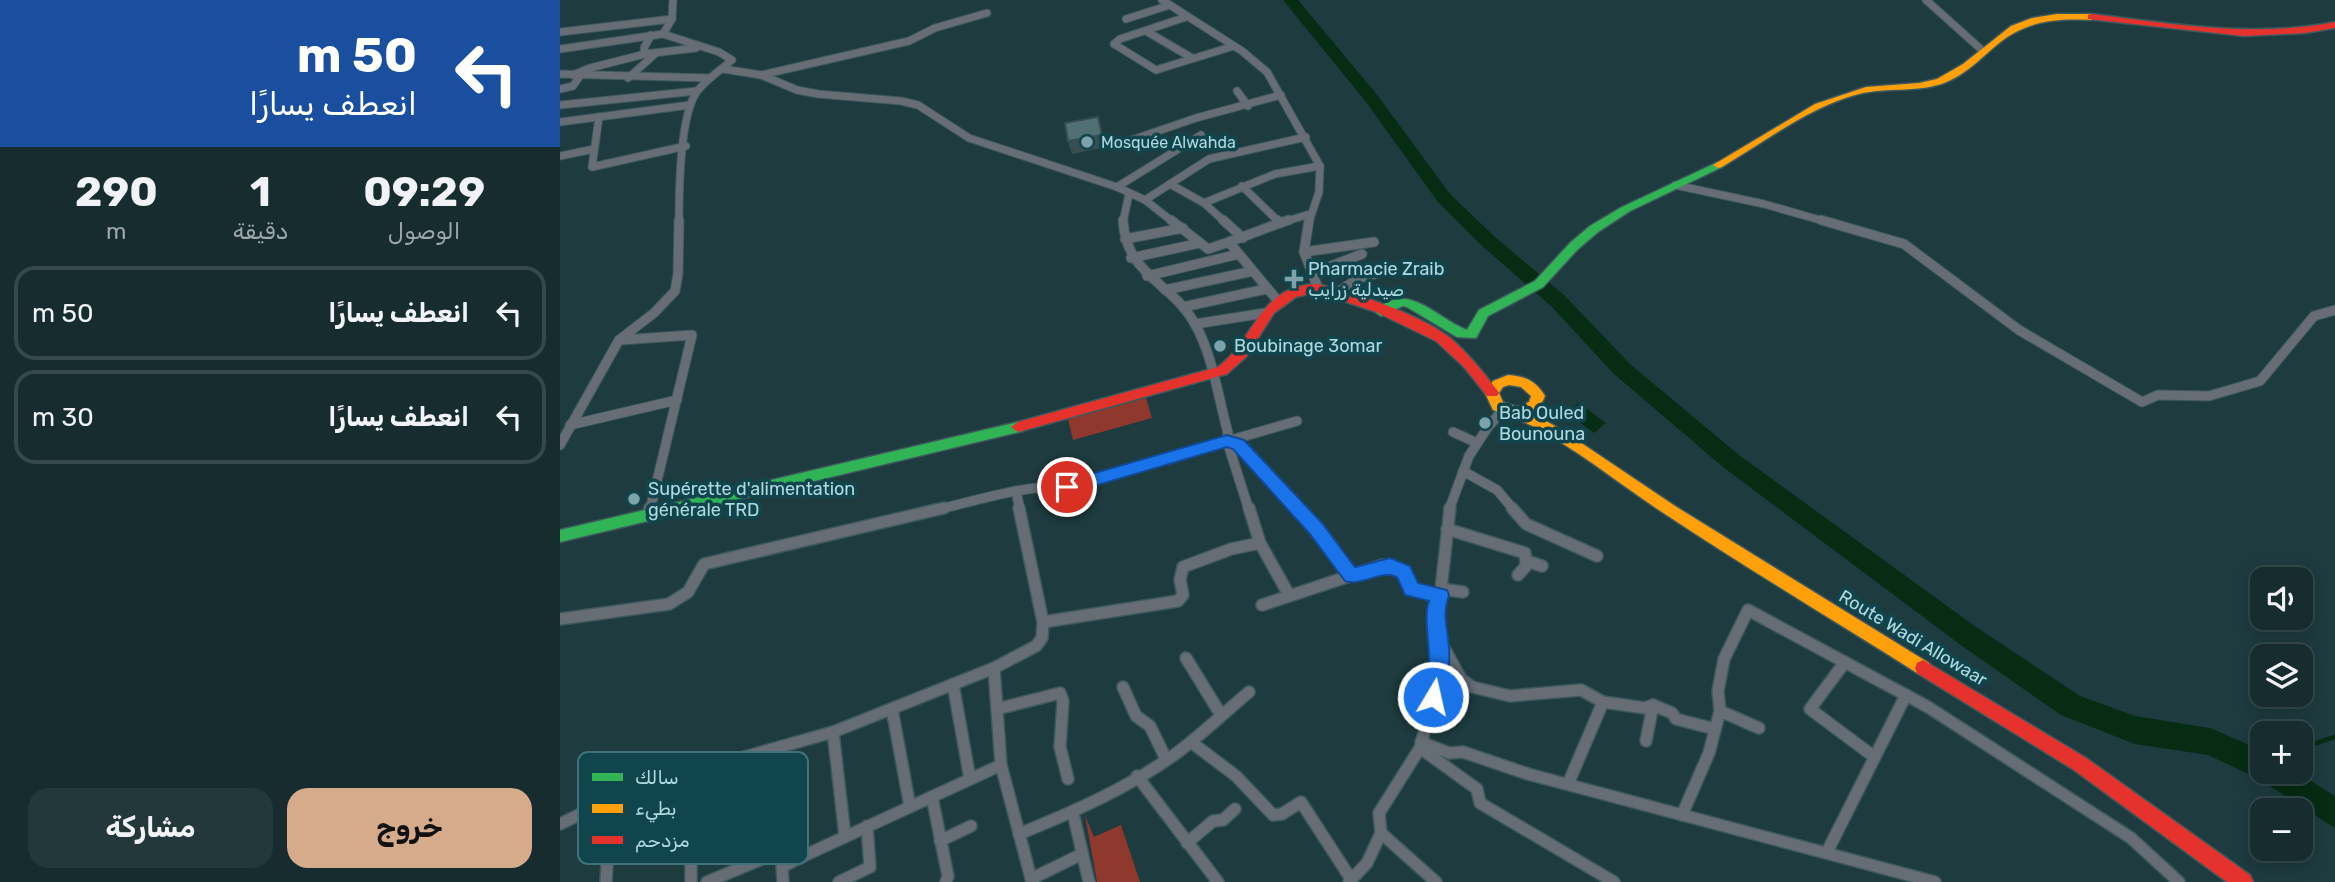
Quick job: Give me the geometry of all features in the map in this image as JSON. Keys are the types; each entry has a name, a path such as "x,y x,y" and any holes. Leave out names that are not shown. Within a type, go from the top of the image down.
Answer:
{"street":[{"path":"663,34 673,19 673,0"},
{"path":"1162,0 1234,46 1267,72 1306,136 1320,166 1319,192 1310,214 1304,252 1318,288"},
{"path":"1926,0 1983,51"},
{"path":"1126,19 1170,5"},
{"path":"761,75 909,41 935,28 987,13"},
{"path":"1186,17 1120,39 1114,44 1153,70 1234,46"},
{"path":"1381,312 1401,302 1410,303 1462,334 1471,335 1481,314 1539,285 1579,241 1606,223 1768,138 1788,122 1843,96 1868,89 1908,87 1941,80 1958,73 2015,26 2047,17 2101,18 2290,34 2312,33 2335,25"},
{"path":"560,32 673,19"},
{"path":"1146,31 1192,58"},
{"path":"560,49 663,34 730,57 731,62 697,91 690,105 679,183 678,274 674,291 643,323 620,340 560,446"},
{"path":"645,54 644,48 652,35"},
{"path":"560,89 573,86 577,76 586,69 645,54 698,47"},
{"path":"628,78 654,54"},
{"path":"723,69 761,75 797,90 818,94 912,103 969,138 1070,174 1117,187 1145,200 1208,249 1310,214"},
{"path":"560,74 628,78 710,78"},
{"path":"560,105 697,91"},
{"path":"1237,91 1251,118"},
{"path":"1114,146 1222,116 1281,95"},
{"path":"560,122 690,105"},
{"path":"599,117 592,167 686,146"},
{"path":"1117,187 1201,135"},
{"path":"1145,200 1209,159 1306,136"},
{"path":"560,156 594,149"},
{"path":"1205,203 1284,170 1320,166"},
{"path":"1170,184 1205,203 1243,238"},
{"path":"1675,185 1764,204 1904,244 2019,330 2142,402 2158,396 2209,396 2260,382 2314,316 2335,310"},
{"path":"1242,186 1280,223"},
{"path":"1129,194 1122,214 1130,258 1183,307 1195,324 1228,433 1227,441 1260,543 1289,595"},
{"path":"1125,239 1183,228"},
{"path":"1229,242 1278,301"},
{"path":"1304,252 1374,242"},
{"path":"1130,258 1200,243"},
{"path":"1147,276 1239,254"},
{"path":"1312,273 1362,254"},
{"path":"1165,290 1253,271"},
{"path":"1335,294 1357,279 1382,272"},
{"path":"560,536 991,435 1211,374 1236,363 1244,356 1265,313 1278,301 1298,292 1318,288 1430,330 1470,363 1492,393 1494,402 1510,411"},
{"path":"1183,307 1266,289"},
{"path":"1195,324 1265,313"},
{"path":"620,340 692,335 648,516"},
{"path":"1470,363 1508,380"},
{"path":"1191,742 1236,776 1273,815 1282,814 1301,802 1350,881 1367,863 1381,833 1379,813 1420,745 1438,679 1439,641 1435,610 1441,592 1449,510 1462,471 1490,426 1510,411 1534,405 1538,396 1533,386 1522,380 1508,380 1499,384 1492,393"},
{"path":"570,425 677,400"},
{"name":"Route Wadi Allowaar","path":"1534,405 1557,434"},
{"name":"Route Wadi Allowaar","path":"1510,411 1557,434 1774,576 2080,764 2243,882"},
{"path":"560,619 669,604 682,599 690,592 704,564 718,559 1016,491 1048,486 1067,487 1297,421"},
{"path":"1452,432 1477,443"},
{"path":"1227,441 1239,444 1315,528 1351,576"},
{"path":"1462,471 1497,490 1526,524 1597,556"},
{"path":"761,752 833,733 994,668 1036,646 1042,638 1043,622 1016,491"},
{"path":"1447,529 1525,553 1527,561 1518,575"},
{"path":"1043,622 1178,601 1183,595 1183,567 1219,552 1260,543"},
{"path":"1527,561 1542,566"},
{"path":"1262,605 1390,565 1404,571 1412,590 1463,592"},
{"path":"1682,815 1709,753 1720,711 1718,691 1724,659 1748,610 1906,695 2131,838 2179,882"},
{"path":"1439,641 1461,679 1472,687 1510,696 1581,690 1603,702 1645,708 1653,705 1672,713 1676,719 1715,729"},
{"path":"1186,658 1221,715"},
{"path":"1845,663 1810,709 1873,756"},
{"path":"994,668 1001,765 1032,880 1082,854"},
{"path":"953,684 970,779"},
{"path":"1123,687 1136,716 1150,726 1166,759"},
{"path":"1019,834 1073,813 1166,759 1191,742 1249,692"},
{"path":"997,709 1060,693 1063,701 1060,747 1068,779"},
{"path":"1827,852 1906,695"},
{"path":"1568,784 1603,702"},
{"path":"1646,741 1653,705"},
{"path":"892,709 910,807"},
{"path":"1720,711 1759,728"},
{"path":"833,733 845,836"},
{"path":"1420,745 1449,753 1463,752 1528,774 1935,882"},
{"path":"1420,745 1477,789 1480,803 1614,882"},
{"path":"780,747 781,752"},
{"path":"808,848 845,836 1001,765"},
{"path":"1137,776 1218,882"},
{"path":"932,797 948,876 946,882"},
{"path":"1187,843 1213,821 1223,820 1235,809"},
{"path":"1073,813 1089,882"},
{"path":"560,824 578,815"},
{"path":"839,882 870,867 867,826"},
{"path":"940,841 971,826"},
{"path":"1381,833 1436,882"},
{"path":"691,864 691,882"},
{"path":"708,882 761,864"},
{"path":"783,882 782,867 785,864"},
{"path":"606,882 607,865"}],"shaded area":[{"path":"1146,398 1152,418 1073,440 1068,419"},
{"path":"1579,403 1606,423 1594,433 1566,412"},
{"path":"1085,815 1094,837 1121,825 1140,882 1097,882"}],"building":[{"path":"1098,117 1102,135 1068,141 1065,123"}],"waterway":[{"path":"1290,0 1372,99 1444,198 1488,241 1558,301 1622,369 1731,461 1967,635 2071,706 2135,730 2210,742 2250,760"},
{"path":"2313,744 2335,737"},
{"path":"2290,784 2335,813"}],"traffic: fast":[{"path":"1381,312 1401,302 1410,303 1462,334 1471,335 1483,313 1539,284 1574,246 1594,229 1626,209 1718,165"},
{"path":"560,536 1018,427"}],"traffic: slow":[{"path":"1718,165 1802,115 1837,98 1876,88 1930,84 1950,77 2004,34 2024,23 2057,16 2091,17"},
{"path":"1508,380 1530,385 1538,396 1534,405 1518,412 1498,406 1492,393 1498,384 1508,380"},
{"path":"1518,412 1557,434 1670,510 1923,668"}],"traffic: jam":[{"path":"2091,17 2213,32 2275,33 2335,25"},
{"path":"1018,427 1222,371 1242,354 1269,310 1291,294 1312,288 1328,290 1362,302 1431,332 1462,357 1492,393"},
{"path":"1923,668 2080,764 2243,882"}],"place":[{"name":"Mosquée Alwahda","path":"1087,142"},
{"name":"Pharmacie Zraib صيدلية زرايب","path":"1294,279"},
{"name":"Boubinage 3omar","path":"1220,346"},
{"name":"Bab Ouled Bounouna","path":"1485,423"},
{"name":"Supérette d'alimentation générale TRD","path":"634,499"}],"route":[{"path":"1067,487 1227,441 1239,444 1315,528 1351,576 1390,565 1404,571 1412,590 1440,595 1435,610 1439,641 1438,679 1433,697"}]}
